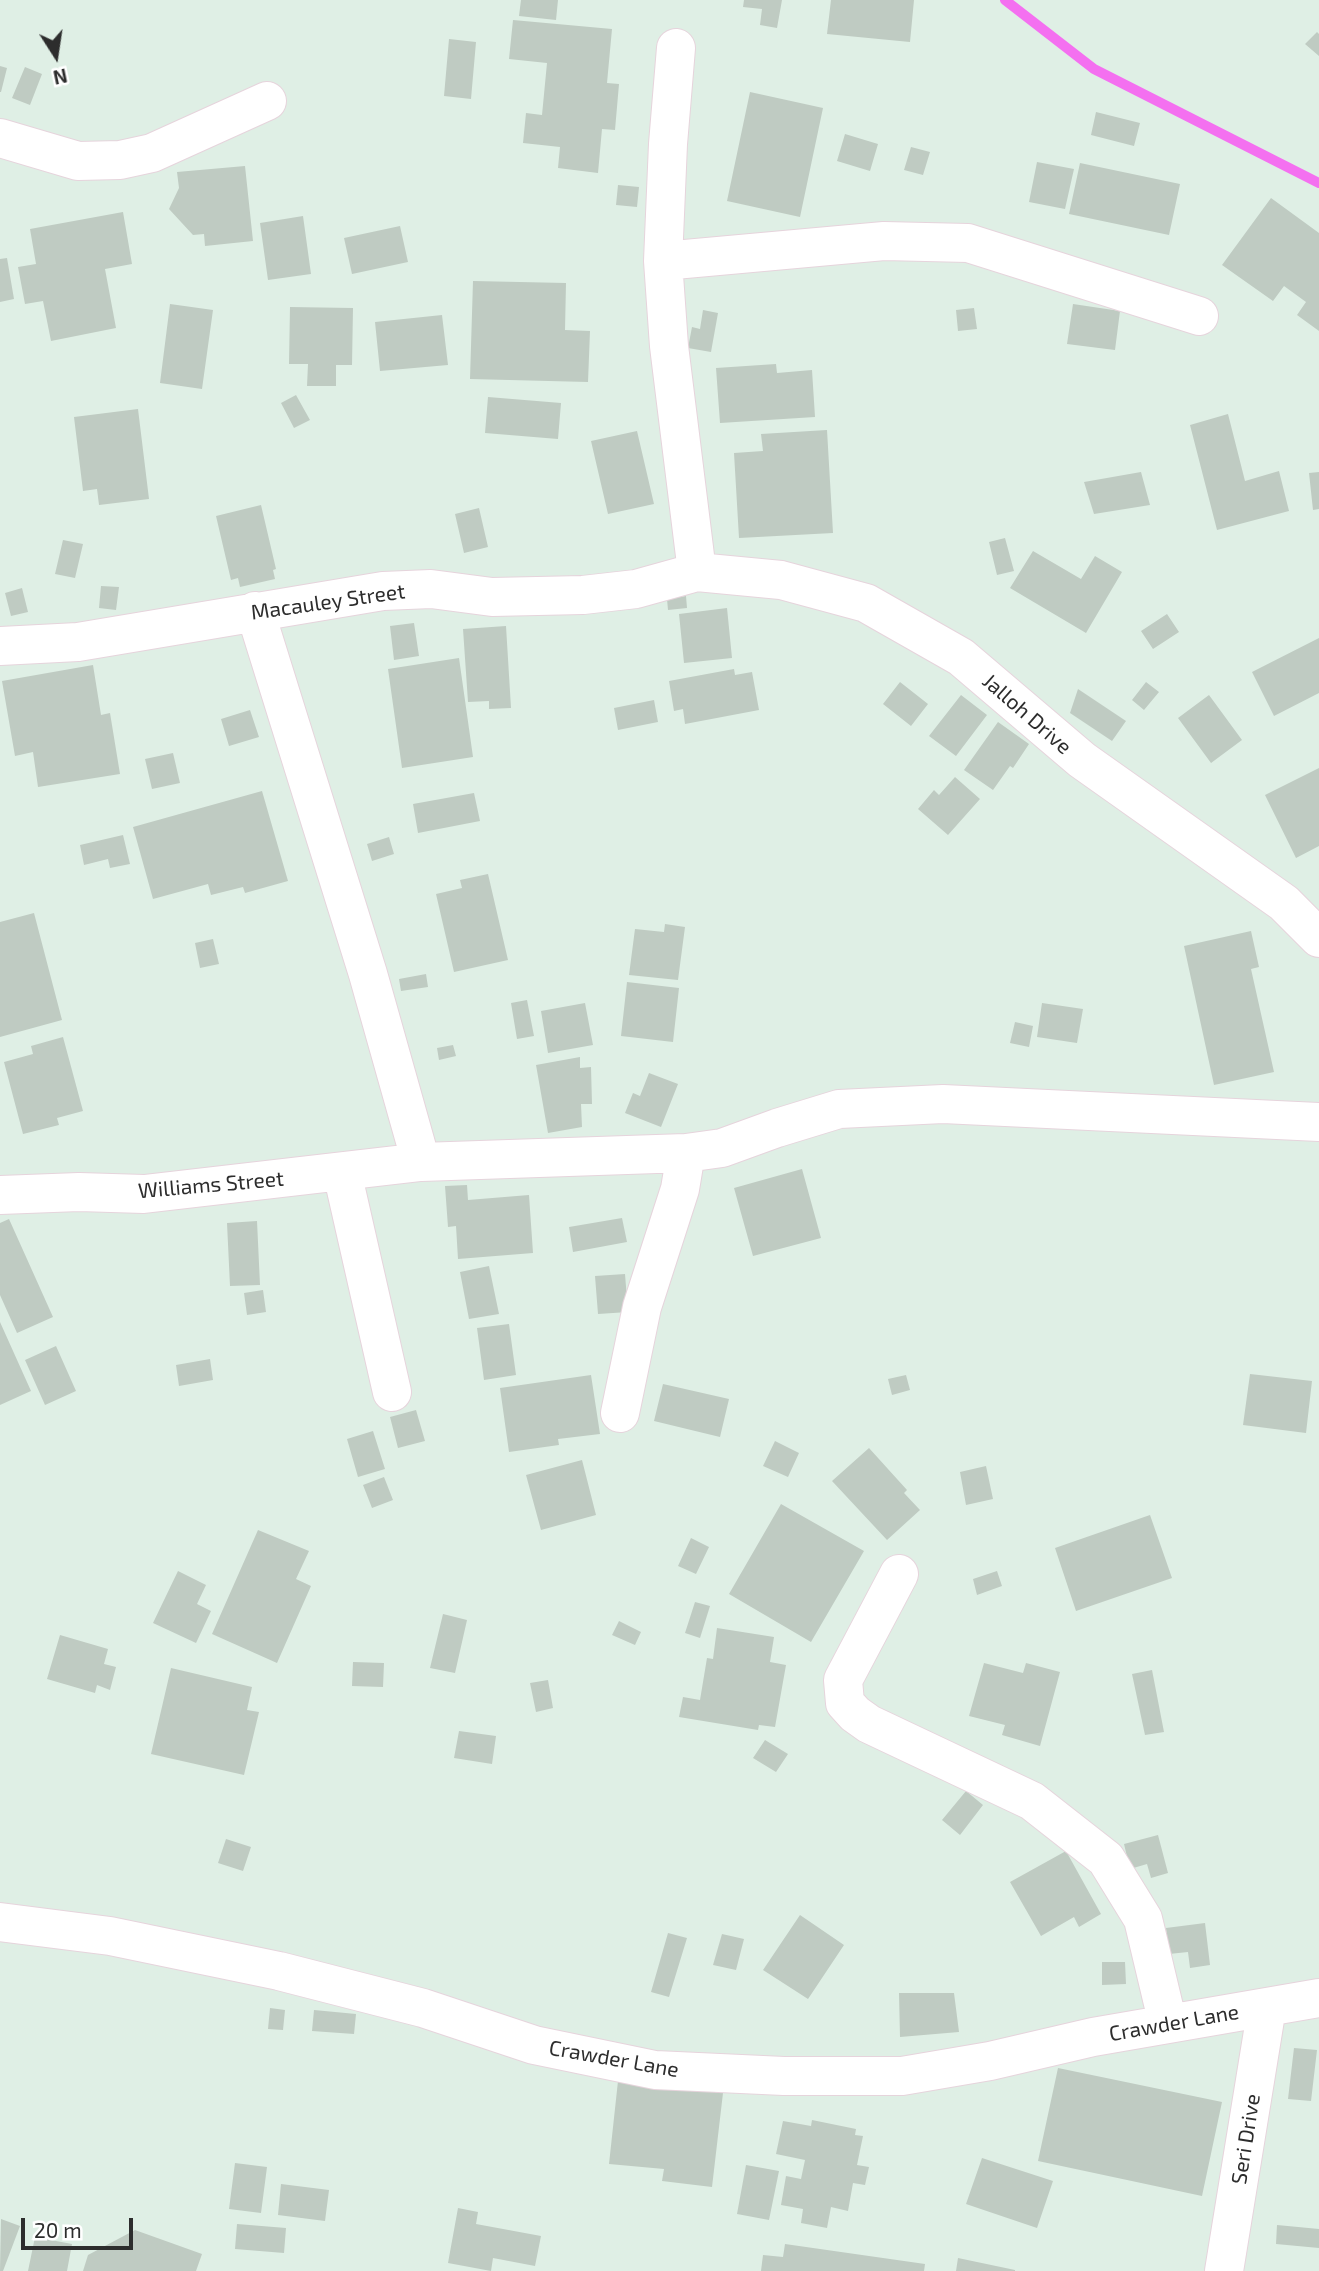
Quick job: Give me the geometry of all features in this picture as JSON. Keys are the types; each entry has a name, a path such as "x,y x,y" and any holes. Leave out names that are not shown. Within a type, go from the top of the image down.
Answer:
{"street":[{"path":"676,48 668,144 663,261 669,346 697,572"},
{"path":"0,138 78,161 120,160 152,153 267,101"},
{"path":"663,261 884,241 968,243 1199,316"},
{"name":"Macauley Street","path":"0,646 78,642 383,591 432,589 492,597 583,596 636,589 697,572"},
{"name":"Jalloh Drive","path":"697,572 781,580 866,603 961,657 1082,761 1284,903 1319,938"},
{"path":"255,611 368,974 421,1162"},
{"name":"Williams Street","path":"0,1195 79,1192 144,1194 421,1162 686,1153 722,1148 777,1128 839,1109 852,1108 956,1105 1319,1122"},
{"path":"621,1413 642,1307 680,1189 686,1153"},
{"path":"342,1172 392,1392"},
{"path":"899,1574 844,1680 845,1703 869,1724 1032,1801 1106,1859 1143,1919 1168,2024"},
{"name":"Crawder Lane","path":"0,1922 110,1936 279,1971 423,2008 534,2045 655,2070 784,2076 902,2076 990,2061 1093,2037 1319,1998"},
{"name":"Seri Drive","path":"1224,2271 1267,2007"}],"building":[{"path":"521,0 558,0 556,20 519,16"},
{"path":"744,0 782,0 777,28 760,25 762,9 743,7"},
{"path":"831,0 914,0 910,42 827,34"},
{"path":"513,20 612,29 607,83 619,84 615,130 602,129 598,173 558,168 560,147 523,143 526,113 542,115 547,63 509,59"},
{"path":"1317,32 1319,34 1319,56 1305,44"},
{"path":"449,39 476,42 471,99 444,96"},
{"path":"0,66 7,68 1,92 0,92"},
{"path":"25,67 42,74 30,105 12,98"},
{"path":"750,92 823,108 800,217 727,201"},
{"path":"1096,112 1140,123 1134,146 1091,135"},
{"path":"845,134 878,144 870,171 837,161"},
{"path":"911,147 930,152 923,175 904,170"},
{"path":"1037,162 1074,169 1065,209 1029,202"},
{"path":"1080,163 1180,184 1169,235 1069,214"},
{"path":"245,166 253,241 205,246 204,234 193,235 169,209 179,188 177,172"},
{"path":"618,185 639,187 637,207 616,205"},
{"path":"1271,198 1319,233 1319,331 1297,315 1306,302 1284,286 1273,301 1222,265"},
{"path":"123,212 132,264 105,269 116,328 51,341 43,301 25,304 18,267 36,264 30,229"},
{"path":"303,216 311,274 268,280 260,223"},
{"path":"400,226 408,262 352,274 344,238"},
{"path":"7,258 14,299 0,302 0,259"},
{"path":"473,281 566,283 565,330 590,331 588,382 470,379"},
{"path":"170,304 213,310 202,389 160,383"},
{"path":"1073,304 1120,311 1115,350 1067,344"},
{"path":"290,307 353,308 352,365 336,365 336,386 307,386 308,364 289,364"},
{"path":"974,308 977,329 958,331 956,310"},
{"path":"703,310 718,313 711,352 688,348 692,327 700,329"},
{"path":"442,315 448,365 380,371 375,322"},
{"path":"776,364 777,373 812,370 815,417 720,423 716,368"},
{"path":"296,395 310,420 294,428 281,403"},
{"path":"488,397 561,403 558,439 485,433"},
{"path":"138,409 149,499 99,505 97,489 83,491 74,417"},
{"path":"1228,414 1245,481 1279,471 1289,511 1217,530 1190,425"},
{"path":"827,430 833,533 739,538 734,453 763,451 761,434"},
{"path":"637,431 654,504 608,514 591,441"},
{"path":"1141,472 1150,505 1094,514 1084,482"},
{"path":"1319,472 1319,509 1313,510 1309,473"},
{"path":"261,505 276,569 273,570 275,579 240,587 238,578 231,580 216,516"},
{"path":"479,508 488,547 464,553 455,514"},
{"path":"1005,538 1014,571 997,575 989,542"},
{"path":"63,540 83,544 75,578 55,574"},
{"path":"1033,551 1081,579 1095,556 1122,572 1086,633 1010,588"},
{"path":"101,586 119,587 116,610 99,608"},
{"path":"22,588 28,612 11,616 5,593"},
{"path":"686,596 687,608 668,610 667,599"},
{"path":"727,608 732,658 684,663 679,614"},
{"path":"1167,614 1179,632 1153,649 1141,631"},
{"path":"414,623 419,656 394,660 390,626"},
{"path":"506,626 511,708 489,709 489,701 468,702 463,629"},
{"path":"1319,638 1319,693 1274,716 1252,672"},
{"path":"459,658 473,757 402,768 388,669"},
{"path":"93,665 101,715 110,713 120,774 38,787 33,752 15,756 2,681"},
{"path":"734,669 735,675 752,672 759,710 685,724 683,709 674,711 669,681"},
{"path":"900,682 928,704 911,726 883,704"},
{"path":"1146,682 1159,692 1144,710 1132,700"},
{"path":"1078,689 1126,721 1112,741 1070,713"},
{"path":"961,695 987,715 956,756 929,736"},
{"path":"1209,695 1242,740 1211,763 1178,718"},
{"path":"654,700 658,722 618,730 614,708"},
{"path":"250,710 259,737 229,746 221,719"},
{"path":"998,722 1029,744 1013,768 1010,766 993,790 964,770"},
{"path":"173,753 180,783 152,789 145,759"},
{"path":"1319,768 1319,846 1296,858 1265,795"},
{"path":"955,777 980,799 948,835 918,809 934,790 939,795"},
{"path":"262,791 288,881 245,893 243,887 211,895 208,884 153,899 133,827"},
{"path":"474,793 480,821 418,833 413,804"},
{"path":"123,835 130,864 110,868 108,859 84,865 80,845"},
{"path":"389,837 394,854 372,861 367,844"},
{"path":"488,874 508,960 454,972 436,894 462,888 460,880"},
{"path":"34,913 62,1020 0,1037 0,922"},
{"path":"665,924 685,927 678,980 629,975 635,929 664,932"},
{"path":"1251,931 1259,967 1251,969 1274,1072 1214,1085 1184,946"},
{"path":"213,939 219,964 200,968 195,943"},
{"path":"426,974 428,987 401,991 399,979"},
{"path":"627,982 679,988 673,1042 621,1036"},
{"path":"527,1000 534,1036 517,1039 511,1003"},
{"path":"585,1003 593,1045 548,1053 541,1011"},
{"path":"1042,1003 1083,1009 1077,1043 1037,1037"},
{"path":"1015,1022 1033,1026 1029,1047 1010,1043"},
{"path":"63,1037 83,1111 57,1118 59,1125 23,1134 4,1062 33,1054 31,1046"},
{"path":"453,1045 456,1056 439,1060 437,1048"},
{"path":"580,1057 580,1068 591,1067 592,1104 581,1104 582,1127 548,1133 536,1065"},
{"path":"649,1073 678,1084 661,1127 625,1113 633,1093 640,1096"},
{"path":"802,1169 821,1238 753,1256 734,1188"},
{"path":"467,1185 468,1200 529,1195 533,1253 458,1259 456,1226 448,1227 445,1186"},
{"path":"622,1218 627,1242 573,1252 569,1227"},
{"path":"9,1219 53,1317 17,1333 0,1295 0,1223"},
{"path":"257,1221 260,1285 230,1286 227,1223"},
{"path":"489,1266 499,1314 469,1319 460,1272"},
{"path":"625,1274 628,1312 598,1314 595,1276"},
{"path":"263,1290 266,1312 247,1315 244,1293"},
{"path":"0,1322 31,1391 0,1405"},
{"path":"509,1324 516,1375 484,1380 477,1328"},
{"path":"56,1346 76,1391 45,1405 25,1360"},
{"path":"210,1359 213,1380 179,1386 176,1365"},
{"path":"1250,1374 1312,1381 1306,1433 1243,1425"},
{"path":"591,1375 600,1434 558,1439 559,1445 509,1452 500,1388"},
{"path":"906,1375 910,1390 892,1395 888,1379"},
{"path":"663,1384 729,1399 720,1437 654,1421"},
{"path":"416,1410 425,1441 398,1448 390,1417"},
{"path":"373,1431 385,1469 358,1477 347,1439"},
{"path":"775,1441 799,1453 788,1477 763,1466"},
{"path":"869,1448 907,1490 904,1493 920,1510 887,1540 832,1481"},
{"path":"582,1460 596,1515 541,1530 526,1475"},
{"path":"986,1466 993,1499 966,1505 960,1472"},
{"path":"384,1477 393,1500 372,1508 363,1485"},
{"path":"781,1504 864,1551 811,1642 729,1594"},
{"path":"1150,1515 1172,1578 1076,1611 1055,1548"},
{"path":"258,1530 309,1551 296,1579 311,1586 277,1663 212,1634"},
{"path":"691,1538 709,1547 696,1574 678,1566"},
{"path":"178,1571 206,1585 197,1604 211,1611 196,1643 153,1623"},
{"path":"997,1571 1002,1586 977,1595 973,1579"},
{"path":"695,1602 710,1606 700,1638 685,1633"},
{"path":"443,1614 467,1620 455,1673 430,1668"},
{"path":"619,1621 641,1632 635,1645 612,1635"},
{"path":"717,1628 774,1637 770,1662 786,1665 775,1727 759,1725 758,1730 679,1717 683,1697 700,1700 707,1658 713,1659"},
{"path":"60,1635 108,1649 104,1664 116,1667 110,1690 97,1685 95,1693 47,1679"},
{"path":"353,1662 384,1663 383,1687 352,1686"},
{"path":"984,1663 1023,1673 1026,1663 1060,1672 1040,1746 1002,1735 1005,1725 969,1716"},
{"path":"171,1668 252,1687 247,1710 259,1712 244,1775 151,1754"},
{"path":"1152,1670 1164,1732 1145,1735 1132,1674"},
{"path":"548,1680 553,1708 536,1712 530,1683"},
{"path":"459,1731 496,1736 492,1764 454,1758"},
{"path":"765,1740 788,1754 776,1772 753,1758"},
{"path":"966,1791 983,1805 960,1835 942,1820"},
{"path":"1158,1835 1168,1873 1151,1878 1147,1864 1130,1869 1124,1844"},
{"path":"226,1839 251,1847 243,1871 218,1863"},
{"path":"1066,1851 1101,1914 1079,1927 1074,1917 1041,1936 1010,1882"},
{"path":"800,1915 844,1945 808,1999 763,1970"},
{"path":"1205,1923 1210,1965 1190,1968 1188,1952 1169,1954 1166,1928"},
{"path":"668,1933 687,1938 669,1997 651,1992"},
{"path":"722,1934 744,1939 736,1970 713,1965"},
{"path":"1102,1962 1125,1962 1126,1984 1102,1985"},
{"path":"899,1993 954,1993 959,2032 900,2037"},
{"path":"270,2008 285,2010 283,2030 268,2029"},
{"path":"314,2010 356,2014 354,2034 312,2031"},
{"path":"1294,2048 1317,2050 1311,2101 1288,2099"},
{"path":"1058,2068 1222,2102 1202,2196 1038,2161"},
{"path":"618,2081 723,2093 712,2187 662,2181 664,2169 609,2164"},
{"path":"812,2120 856,2129 855,2135 863,2136 857,2165 869,2167 865,2185 853,2183 848,2211 831,2207 827,2228 801,2223 803,2209 781,2205 786,2176 801,2179 805,2160 776,2154 783,2121 811,2126"},
{"path":"982,2158 1053,2181 1037,2228 966,2204"},
{"path":"235,2163 267,2167 261,2213 229,2209"},
{"path":"746,2165 779,2171 769,2220 737,2214"},
{"path":"281,2184 329,2190 325,2221 278,2215"},
{"path":"458,2208 478,2212 476,2224 541,2236 535,2266 493,2258 491,2271 448,2263"},
{"path":"1,2219 20,2226 3,2271 0,2271"},
{"path":"237,2224 286,2228 284,2253 235,2249"},
{"path":"1277,2225 1319,2229 1319,2248 1276,2244"},
{"path":"135,2230 202,2254 196,2271 83,2271 88,2255"},
{"path":"35,2237 72,2244 67,2271 28,2271"},
{"path":"785,2244 925,2264 924,2271 761,2271 763,2255 783,2257"},
{"path":"958,2258 1015,2270 1015,2271 956,2271"}],"waterway":[{"path":"1005,0 1094,69 1319,183"}]}
